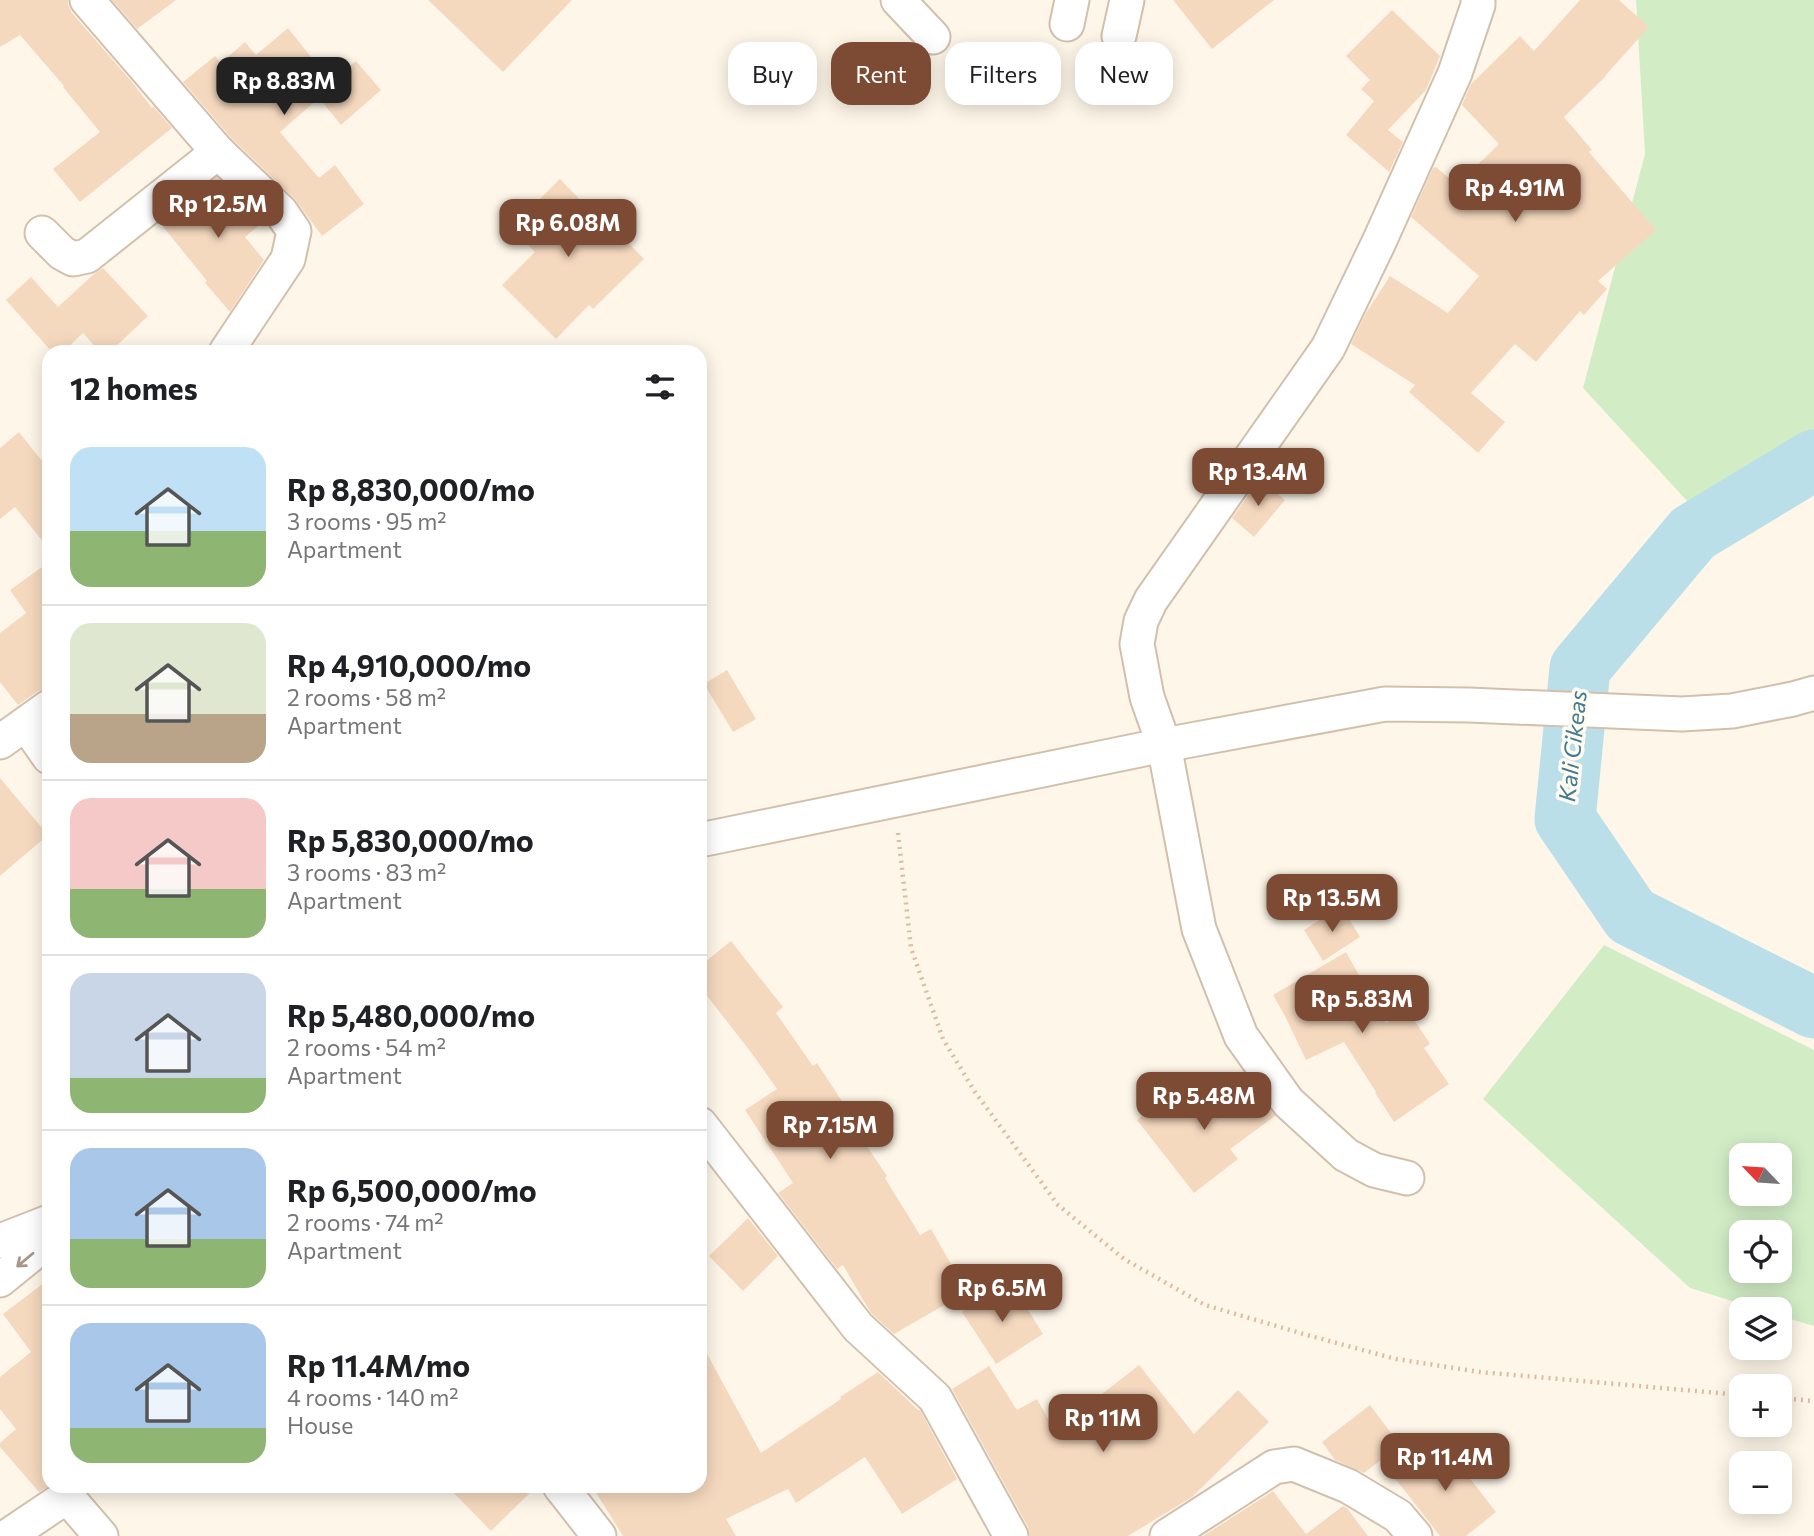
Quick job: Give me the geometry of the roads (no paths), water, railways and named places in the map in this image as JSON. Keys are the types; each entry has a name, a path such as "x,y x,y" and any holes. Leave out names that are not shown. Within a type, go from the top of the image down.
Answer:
{"street":[{"path":"87,0 218,152 281,212 294,231 288,259 231,345"},
{"path":"898,0 933,37"},
{"path":"1119,36 1127,0"},
{"path":"1407,1178 1374,1171 1346,1155 1288,1102 1241,1036 1199,929 1164,745 1147,697 1137,644 1141,621 1151,600 1328,348 1455,73 1478,0"},
{"path":"42,233 62,253 73,259 87,257 218,152"},
{"path":"707,839 1164,745 1385,704 1682,714 1732,710 1814,693"},
{"path":"25,724 42,747"},
{"path":"707,1133 858,1326 935,1398 1011,1536"},
{"path":"0,1241 42,1225"},
{"path":"0,1280 42,1246"},
{"path":"1167,1536 1274,1467 1294,1464 1348,1486 1398,1516 1415,1536"},
{"path":"565,1493 599,1536"},
{"path":"8,1536 57,1503 69,1500 101,1536"}],"waterway":[{"name":"Kali Cikeas","path":"1814,460 1693,533 1580,668 1565,819 1631,916 1814,1008"}]}
